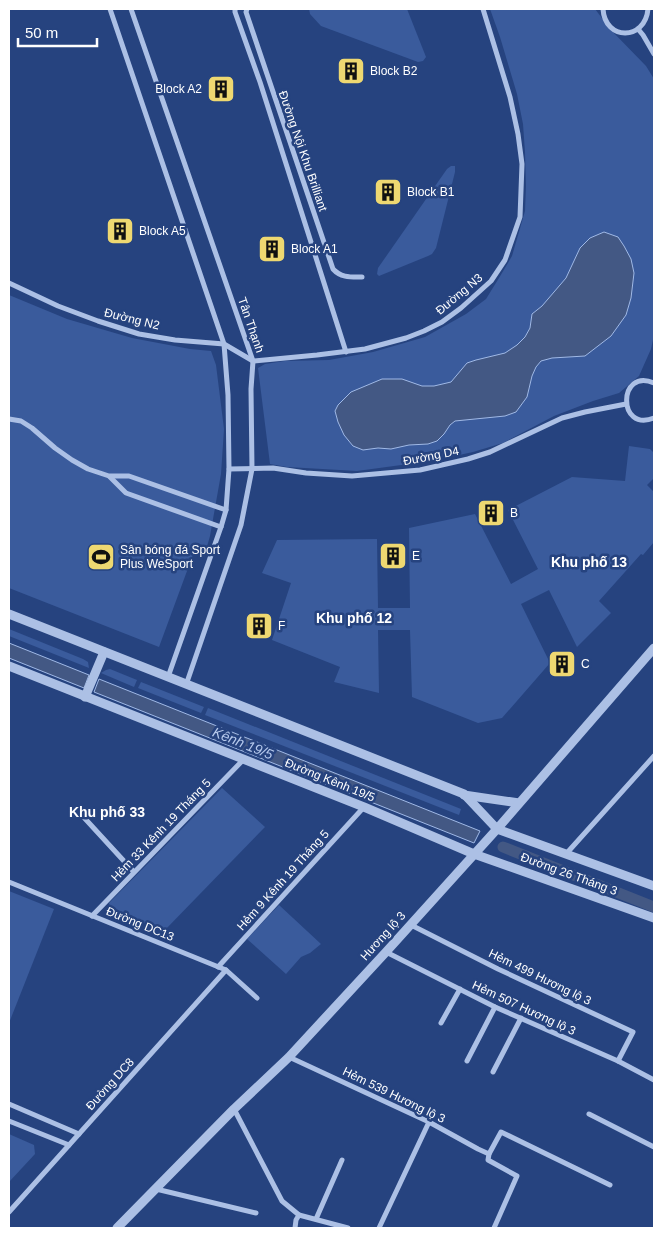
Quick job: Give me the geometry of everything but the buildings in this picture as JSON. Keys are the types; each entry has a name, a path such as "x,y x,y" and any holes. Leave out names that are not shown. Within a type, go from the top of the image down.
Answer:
{"street":[{"path":"110,9 224,344 228,395 229,469 226,510 168,677"},
{"name":"Tân Thạnh","path":"131,9 253,361 251,389 252,469 241,524 186,685"},
{"path":"235,9 346,352"},
{"name":"Đường Nội Khu Brilliant","path":"247,9 246,12 333,269 343,276 362,277"},
{"name":"Đường N3","path":"253,361 365,349 424,331 442,322 460,308 491,280 505,260 520,217 522,164 510,96 483,9"},
{"path":"603,9 607,24 612,29 626,33 638,29 644,22 648,9"},
{"path":"638,29 644,34 654,54"},
{"name":"Đường N2","path":"9,283 98,322 139,334 175,340 224,344 253,361"},
{"path":"654,383 643,380 637,382 628,391 626,398 628,410 632,415 644,420 654,418"},
{"name":"Đường D4","path":"229,469 274,468 306,473 352,476 420,470 490,452 562,418 626,404"},
{"path":"9,419 26,424 72,460 88,469 109,476 129,476 226,510"},
{"path":"109,476 126,493 221,527"},
{"path":"9,614 464,794 519,803"},
{"name":"Hương lộ 3","path":"117,1228 289,1056 386,952 654,650"},
{"path":"87,693 104,652"},
{"name":"Đường Kênh 19/5","path":"9,666 87,693 474,854"},
{"path":"566,854 654,756"},
{"name":"Hẻm 33 Kênh 19 Tháng 5","path":"92,916 244,759"},
{"path":"464,794 494,832"},
{"name":"Hẻm 9 Kênh 19 Tháng 5","path":"218,967 364,807"},
{"path":"78,811 134,872"},
{"name":"Đường 26 Tháng 3","path":"494,832 566,854 654,886"},
{"name":"Đường 26 Tháng 3","path":"474,854 654,918"},
{"name":"Đường DC13","path":"9,882 226,970 257,998"},
{"name":"Hẻm 499 Hương lộ 3","path":"410,925 498,969 633,1032 618,1061"},
{"name":"Hẻm 507 Hương lộ 3","path":"386,952 495,1007 618,1061 654,1080"},
{"name":"Đường DC8","path":"9,1212 226,970"},
{"path":"441,1023 460,989"},
{"path":"467,1061 495,1007"},
{"path":"493,1072 521,1018"},
{"name":"Hẻm 539 Hương lộ 3","path":"289,1056 429,1122 489,1154 488,1160 517,1176 494,1228"},
{"path":"9,1104 79,1134"},
{"path":"234,1109 282,1201 298,1215 338,1227 348,1228"},
{"path":"589,1114 654,1147"},
{"path":"9,1121 69,1145"},
{"path":"379,1228 429,1122"},
{"path":"489,1154 501,1132 610,1185"},
{"path":"316,1219 342,1160"},
{"path":"156,1189 256,1213"},
{"path":"295,1228 298,1215"}],"shaded area":[{"path":"309,9 407,9 426,57 423,61 418,62 321,26 310,14"},
{"path":"490,9 595,9 611,30 646,66 654,79 654,335 651,349 639,376 619,393 554,416 503,443 473,452 431,461 357,471 287,467 270,464 258,368 265,364 285,361 329,360 373,352 425,337 466,314 486,299 512,256 525,211 526,186 523,124 517,94"},
{"path":"455,166 455,172 436,248 428,256 379,276 377,274 378,268 447,169"},
{"path":"9,295 67,319 132,338 211,351 216,365 224,429 221,474 210,536 204,557 194,552 159,647 9,588"},
{"path":"629,446 650,449 654,453 654,478 647,485 654,492 654,542 599,601 611,613 577,647 549,590 521,604 550,663 502,718 478,723 412,697 410,630 378,630 379,693 334,682 340,667 272,640 291,583 262,573 277,540 377,539 378,608 410,608 409,528 475,514 511,584 538,569 508,510 572,477 625,481"},
{"path":"9,629 83,659 88,662 89,668 9,636"},
{"path":"110,669 137,680 134,687 101,673"},
{"path":"141,682 204,707 201,713 138,688"},
{"path":"208,708 461,809 459,815 205,715"},
{"path":"222,788 265,827 164,931 110,909 109,903"},
{"path":"9,891 54,909 9,1023"},
{"path":"279,905 321,944 310,953 301,957 286,974 247,939"},
{"path":"9,1134 34,1145 35,1154 9,1182"}],"water":[{"path":"604,232 618,237 631,259 634,273 631,298 626,315 611,336 585,356 552,358 541,361 532,376 527,397 516,412 505,416 455,421 437,441 391,449 363,450 353,446 344,435 335,411 338,405 351,392 382,379 402,379 422,386 434,386 451,382 467,363 505,353 517,345 530,328 532,314 542,306 566,278 580,248 590,238"},
{"path":"9,643 89,675 84,688 9,658"},
{"path":"99,679 480,831 474,843 94,692"}],"waterway":[{"name":"Kênh 19/5","path":"503,847 654,907"}],"place":[{"name":"Block B2","path":"351,71"},
{"name":"Block A2","path":"221,89"},
{"name":"Block B1","path":"388,192"},
{"name":"Block A5","path":"120,231"},
{"name":"Block A1","path":"272,249"},
{"name":"B","path":"491,513"},
{"name":"E","path":"393,556"},
{"name":"Sân bóng đá Sport Plus WeSport","path":"101,557"},
{"name":"F","path":"259,626"},
{"name":"C","path":"562,664"}],"district":[{"name":"Khu phố 13","path":"589,562"},
{"name":"Khu phố 12","path":"354,618"},
{"name":"Khu phố 33","path":"107,812"}]}
